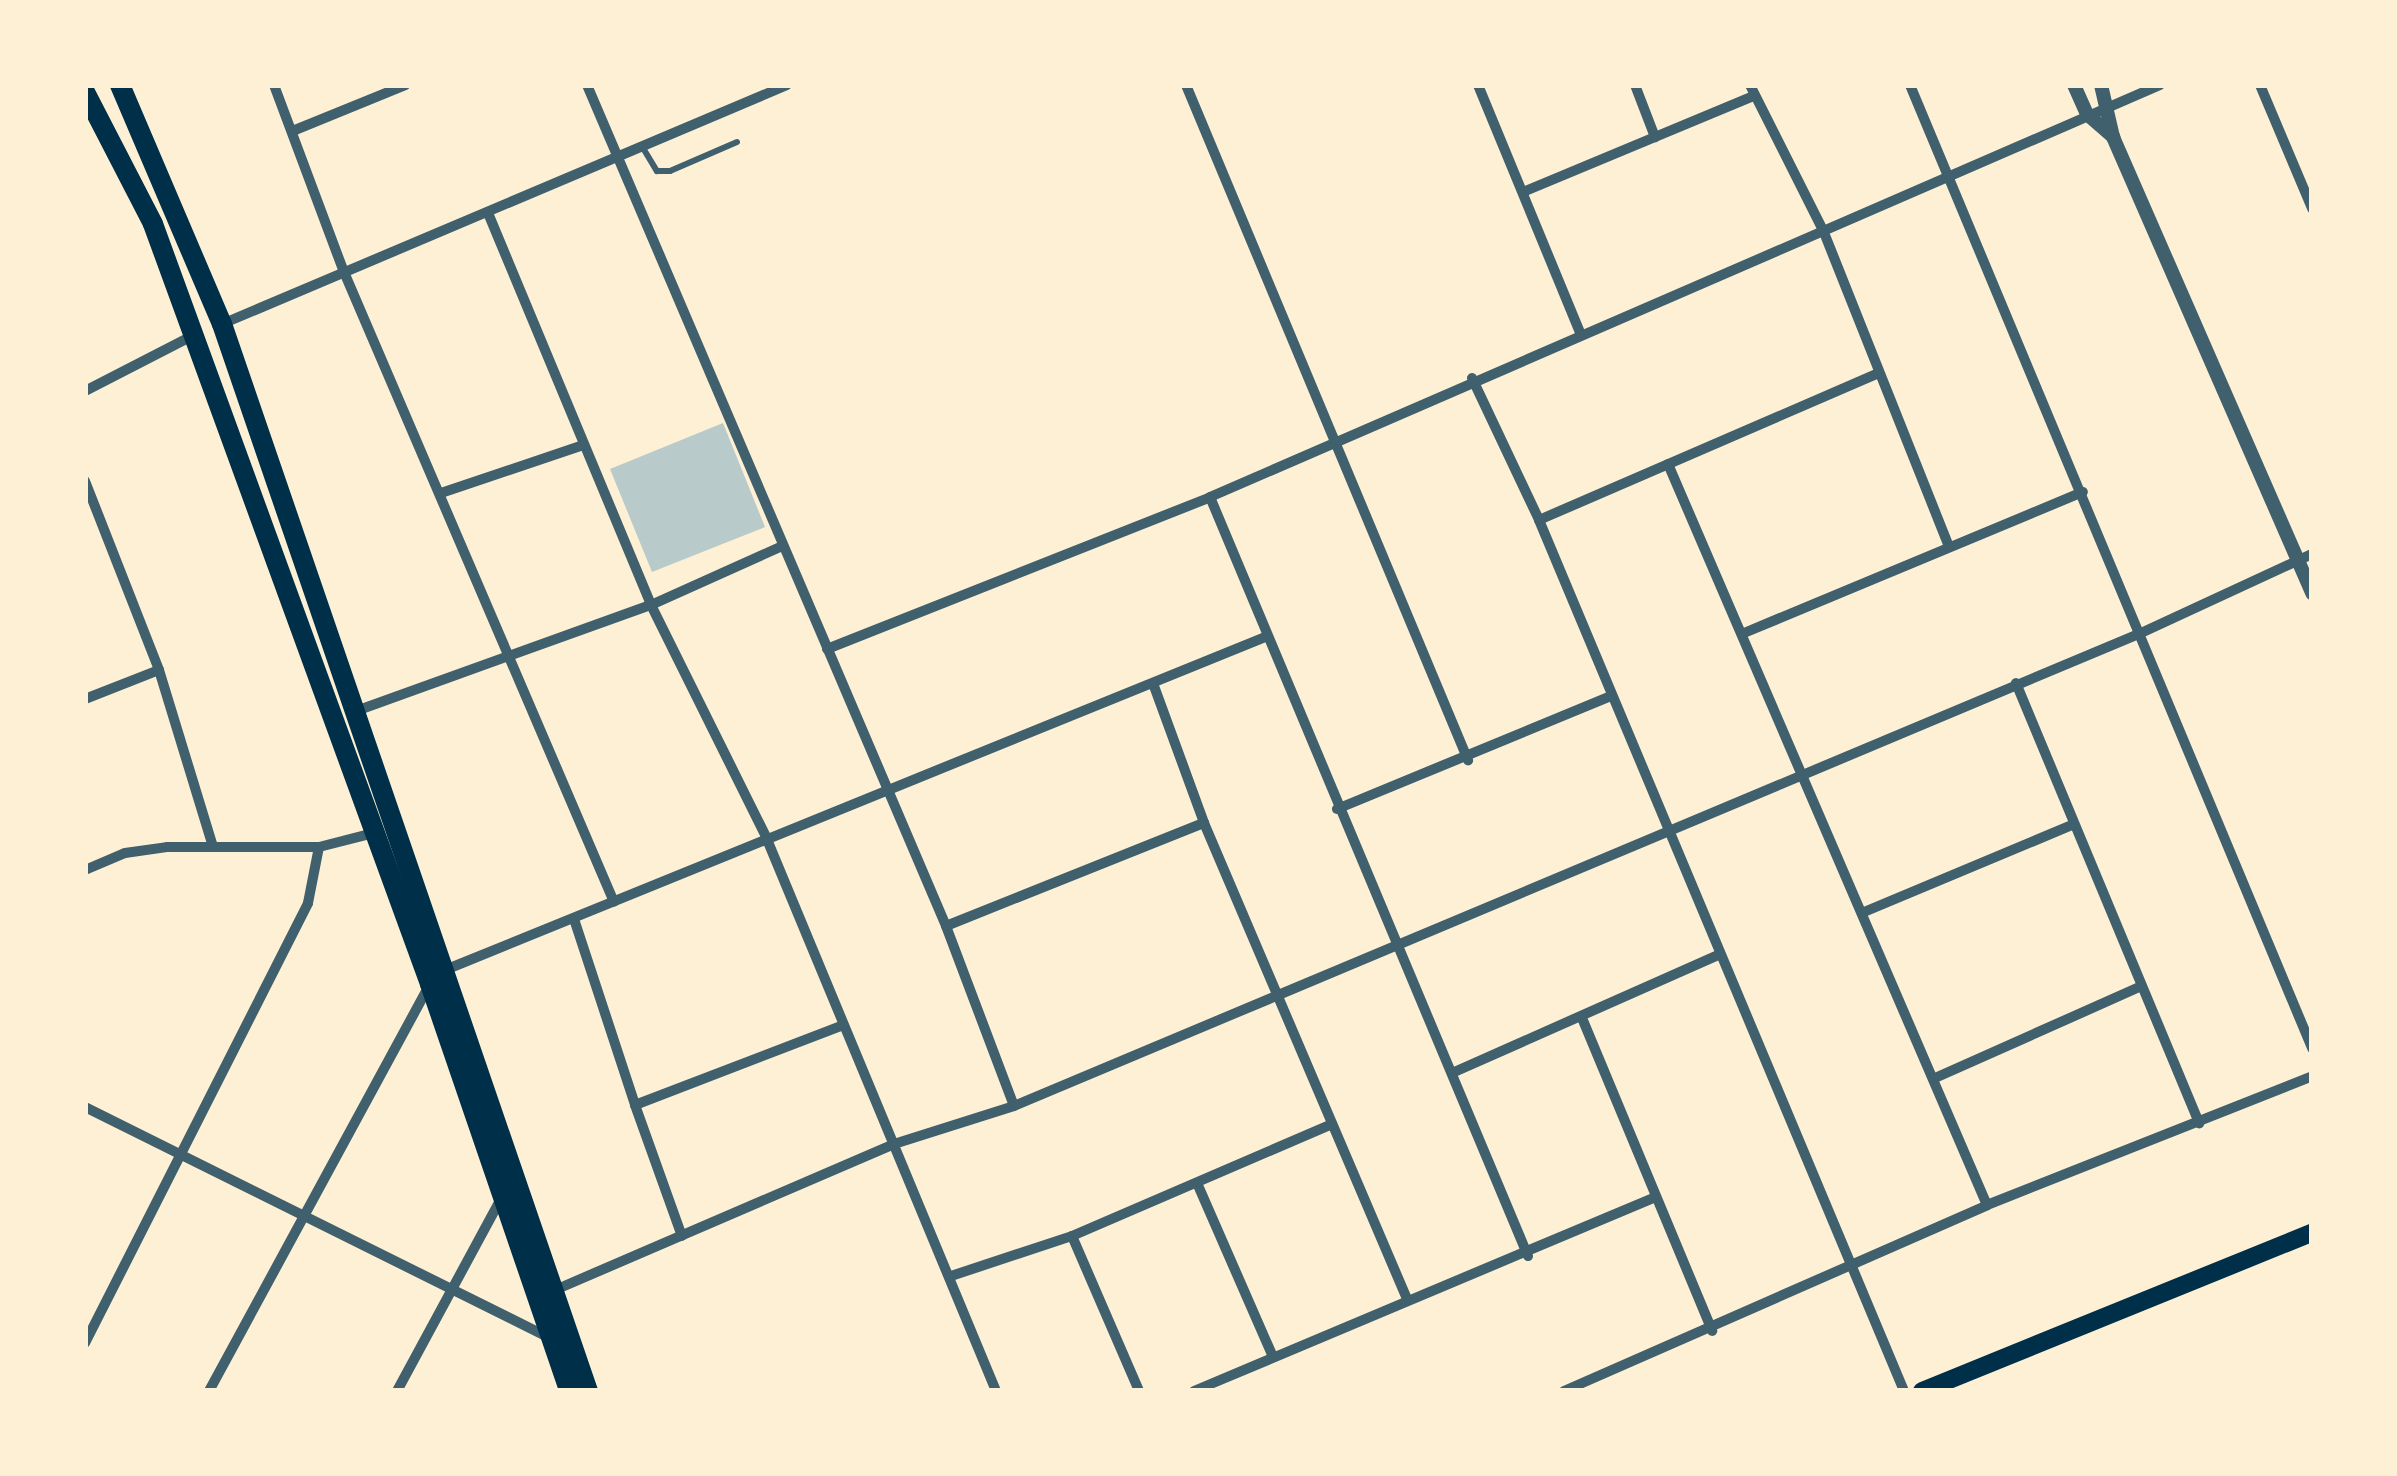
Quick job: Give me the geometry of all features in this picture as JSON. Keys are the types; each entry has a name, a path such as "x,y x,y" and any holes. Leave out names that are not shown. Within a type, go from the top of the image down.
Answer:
{"highway":[{"path":"120,85 222,324 356,711 437,977 499,1202 568,1391"},
{"path":"86,95 153,224 374,833 437,977 588,1391"}],"main road":[{"path":"1922,1391 2312,1233"}],"street":[{"path":"274,85 344,272 614,902"},
{"path":"294,130 405,85"},
{"path":"587,85 622,156 782,546 946,926 1014,1106"},
{"path":"222,324 787,85"},
{"path":"1186,85 1468,760"},
{"path":"1478,85 1580,333"},
{"path":"1635,85 1655,137"},
{"path":"1910,85 2312,1048"},
{"path":"2074,85 2087,114 2113,137"},
{"path":"2102,85 2113,137 2305,557 2312,593"},
{"path":"827,649 1210,496 1472,378 2160,85"},
{"path":"2260,85 2312,208"},
{"path":"1523,192 1752,91 1823,230 1949,548"},
{"path":"488,213 651,605 766,837 996,1391"},
{"path":"85,391 194,335"},
{"path":"1538,520 1877,374"},
{"path":"1472,378 1538,520 1716,956 1854,1264 1904,1391"},
{"path":"441,493 584,445"},
{"path":"1668,464 1804,772 1987,1205"},
{"path":"85,480 159,670 214,847"},
{"path":"1744,633 2083,492"},
{"path":"1210,496 1393,944 1528,1256"},
{"path":"356,711 651,605 782,546"},
{"path":"554,1290 894,1144 1014,1106 2016,683 2141,634 2305,557"},
{"path":"209,1391 437,977 766,837 888,794 1154,686 1265,636"},
{"path":"85,699 159,670"},
{"path":"2016,683 2072,826 2199,1123"},
{"path":"1154,686 1204,824 1280,994 1406,1299"},
{"path":"1338,809 1468,760 1611,696"},
{"path":"946,926 1204,824"},
{"path":"1864,912 2072,826"},
{"path":"85,870 125,853 214,847 320,847 374,833"},
{"path":"85,1344 184,1157 308,902 320,847"},
{"path":"574,919 682,1236"},
{"path":"1452,1073 1716,956"},
{"path":"1935,1078 2139,987"},
{"path":"1582,1018 1653,1198 1712,1330"},
{"path":"635,1104 843,1025"},
{"path":"1564,1391 1712,1330 1987,1205 2312,1076"},
{"path":"85,1107 551,1338"},
{"path":"951,1276 1072,1236 1332,1124"},
{"path":"1196,1182 1273,1358"},
{"path":"1194,1391 1406,1299 1528,1256 1653,1198"},
{"path":"397,1391 499,1202"},
{"path":"1072,1236 1138,1391"}],"lane":[{"path":"643,148 657,171 670,171 737,142"}],"shaded area":[{"path":"723,423 765,527 652,572 610,469"}]}
